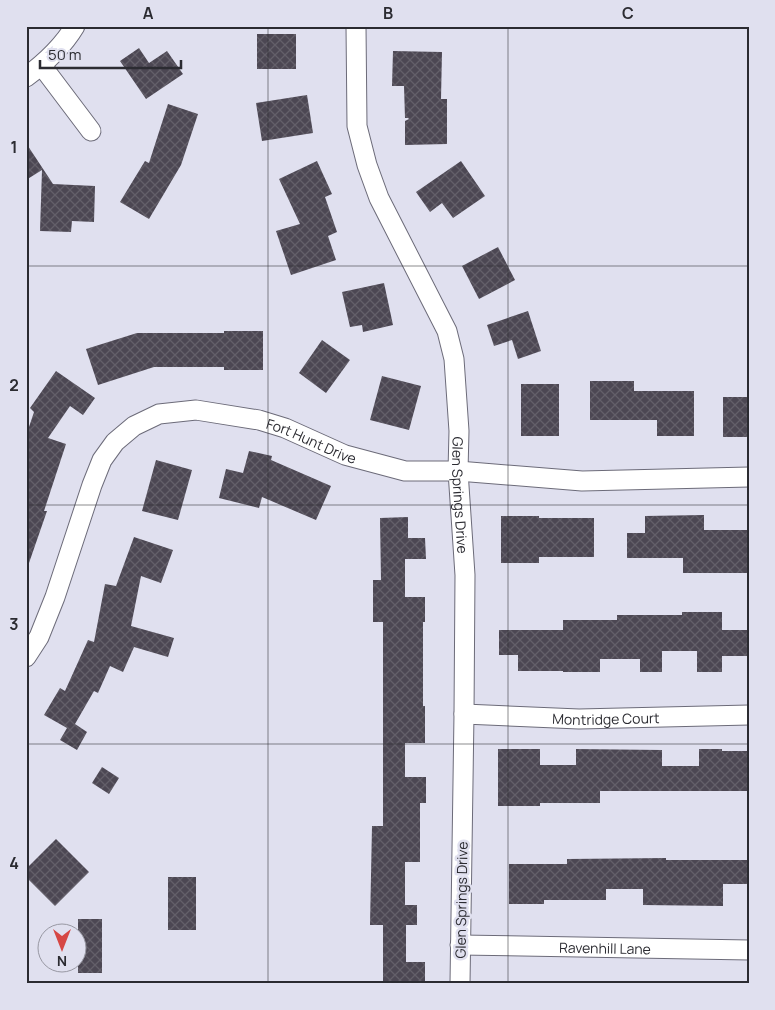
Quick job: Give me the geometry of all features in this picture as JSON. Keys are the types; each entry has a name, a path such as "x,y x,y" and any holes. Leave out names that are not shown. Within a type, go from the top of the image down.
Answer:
{"street":[{"path":"26,77 42,66 69,36 75,26"},
{"name":"Glen Springs Drive","path":"356,26 357,126 367,165 379,198 447,331 454,360 459,431 458,472 465,575 460,984"},
{"path":"42,66 91,132"},
{"name":"Fort Hunt Drive","path":"26,657 39,637 55,597 102,460 115,442 134,426 159,414 196,410 250,419 286,428 345,455 406,470 582,481 749,477"},
{"name":"Montridge Court","path":"464,714 579,719 749,715"},
{"name":"Ravenhill Lane","path":"460,945 749,950"}],"building":[{"path":"257,34 296,34 296,69 257,69"},
{"path":"139,48 149,63 167,51 183,74 146,99 120,61"},
{"path":"393,51 442,52 441,99 447,99 447,144 405,145 405,121 409,119 405,118 404,86 392,86"},
{"path":"307,95 313,133 262,141 256,103"},
{"path":"168,104 198,114 181,165 149,219 120,202 145,161 149,163"},
{"path":"26,143 53,184 95,186 94,222 72,221 71,232 40,231 42,170 26,180"},
{"path":"317,161 332,194 325,197 337,232 328,236 336,260 291,275 276,231 300,224 279,179"},
{"path":"461,161 485,196 453,218 442,203 430,212 416,192"},
{"path":"498,247 515,280 479,299 462,266"},
{"path":"384,283 393,325 363,332 362,325 350,327 342,292"},
{"path":"528,311 541,351 518,359 512,340 494,346 487,325"},
{"path":"224,331 263,331 263,370 224,370 224,367 154,367 98,385 86,349 137,333 224,333"},
{"path":"322,340 350,360 326,393 299,373"},
{"path":"56,371 95,398 83,415 70,406 48,438 66,444 44,511 47,511 29,563 26,563 26,436 34,412 30,408"},
{"path":"382,376 421,386 409,430 370,420"},
{"path":"590,381 634,381 634,391 694,391 694,436 657,436 657,420 590,420"},
{"path":"521,384 559,384 559,436 521,436"},
{"path":"723,397 749,397 749,437 723,437"},
{"path":"249,451 272,456 271,460 331,486 316,520 262,497 259,508 219,498 226,469 243,473"},
{"path":"156,460 192,470 178,520 142,511"},
{"path":"704,515 704,530 749,530 749,573 683,573 683,558 627,558 627,533 645,533 645,516"},
{"path":"501,516 594,518 594,557 539,557 539,563 501,563"},
{"path":"408,517 408,538 425,538 426,559 405,559 405,597 425,597 425,622 423,622 423,706 425,706 425,743 405,743 405,777 426,777 426,803 420,803 420,862 405,862 405,905 417,905 417,925 406,925 406,962 425,962 425,984 383,984 383,925 370,925 372,826 383,826 383,622 373,622 373,580 381,580 380,518"},
{"path":"134,537 173,550 161,583 141,576 131,626 174,638 168,657 134,647 123,672 110,666 98,693 94,691 75,724 87,732 77,750 60,740 67,728 44,715 60,688 65,691 88,640 94,642 105,584 116,586"},
{"path":"682,612 722,612 722,630 749,630 749,656 722,656 722,672 697,672 697,651 662,651 662,672 640,672 640,659 600,659 600,672 563,672 518,671 518,655 499,655 499,630 563,630 563,620 617,620 617,615 682,615"},
{"path":"498,749 540,749 540,765 576,765 576,749 662,750 662,766 699,766 699,749 749,751 749,791 600,791 600,803 540,803 540,806 498,806"},
{"path":"102,767 119,778 109,794 92,783"},
{"path":"56,839 89,872 55,906 26,877 26,869"},
{"path":"666,858 666,860 749,860 749,884 723,884 723,906 643,905 643,889 606,889 606,900 544,900 544,904 509,904 509,864 567,864 567,859"},
{"path":"168,877 196,877 196,930 168,930"},
{"path":"78,919 102,919 102,973 78,973 88,972 88,922 78,922"}]}
